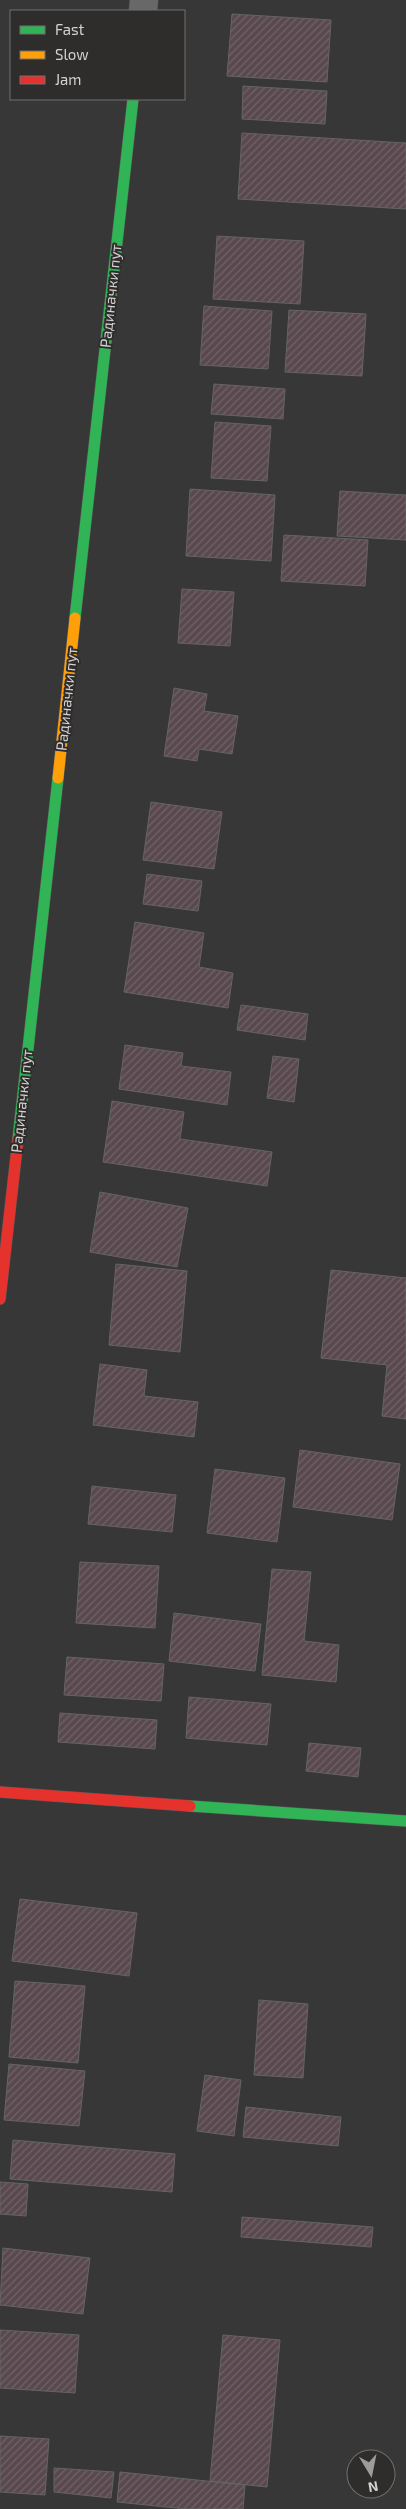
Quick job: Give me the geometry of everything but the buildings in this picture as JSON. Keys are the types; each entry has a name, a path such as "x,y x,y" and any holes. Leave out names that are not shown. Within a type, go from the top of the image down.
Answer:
{"street":[{"name":"Радиначки пут","path":"0,1299 133,100"},
{"path":"0,1792 406,1820"}],"traffic: fast":[{"path":"75,618 133,100"},
{"path":"18,1139 58,778"},
{"path":"190,1806 406,1821"}],"traffic: slow":[{"path":"58,778 75,618"}],"traffic: jam":[{"path":"0,1299 18,1139"},
{"path":"0,1792 190,1806"}]}
